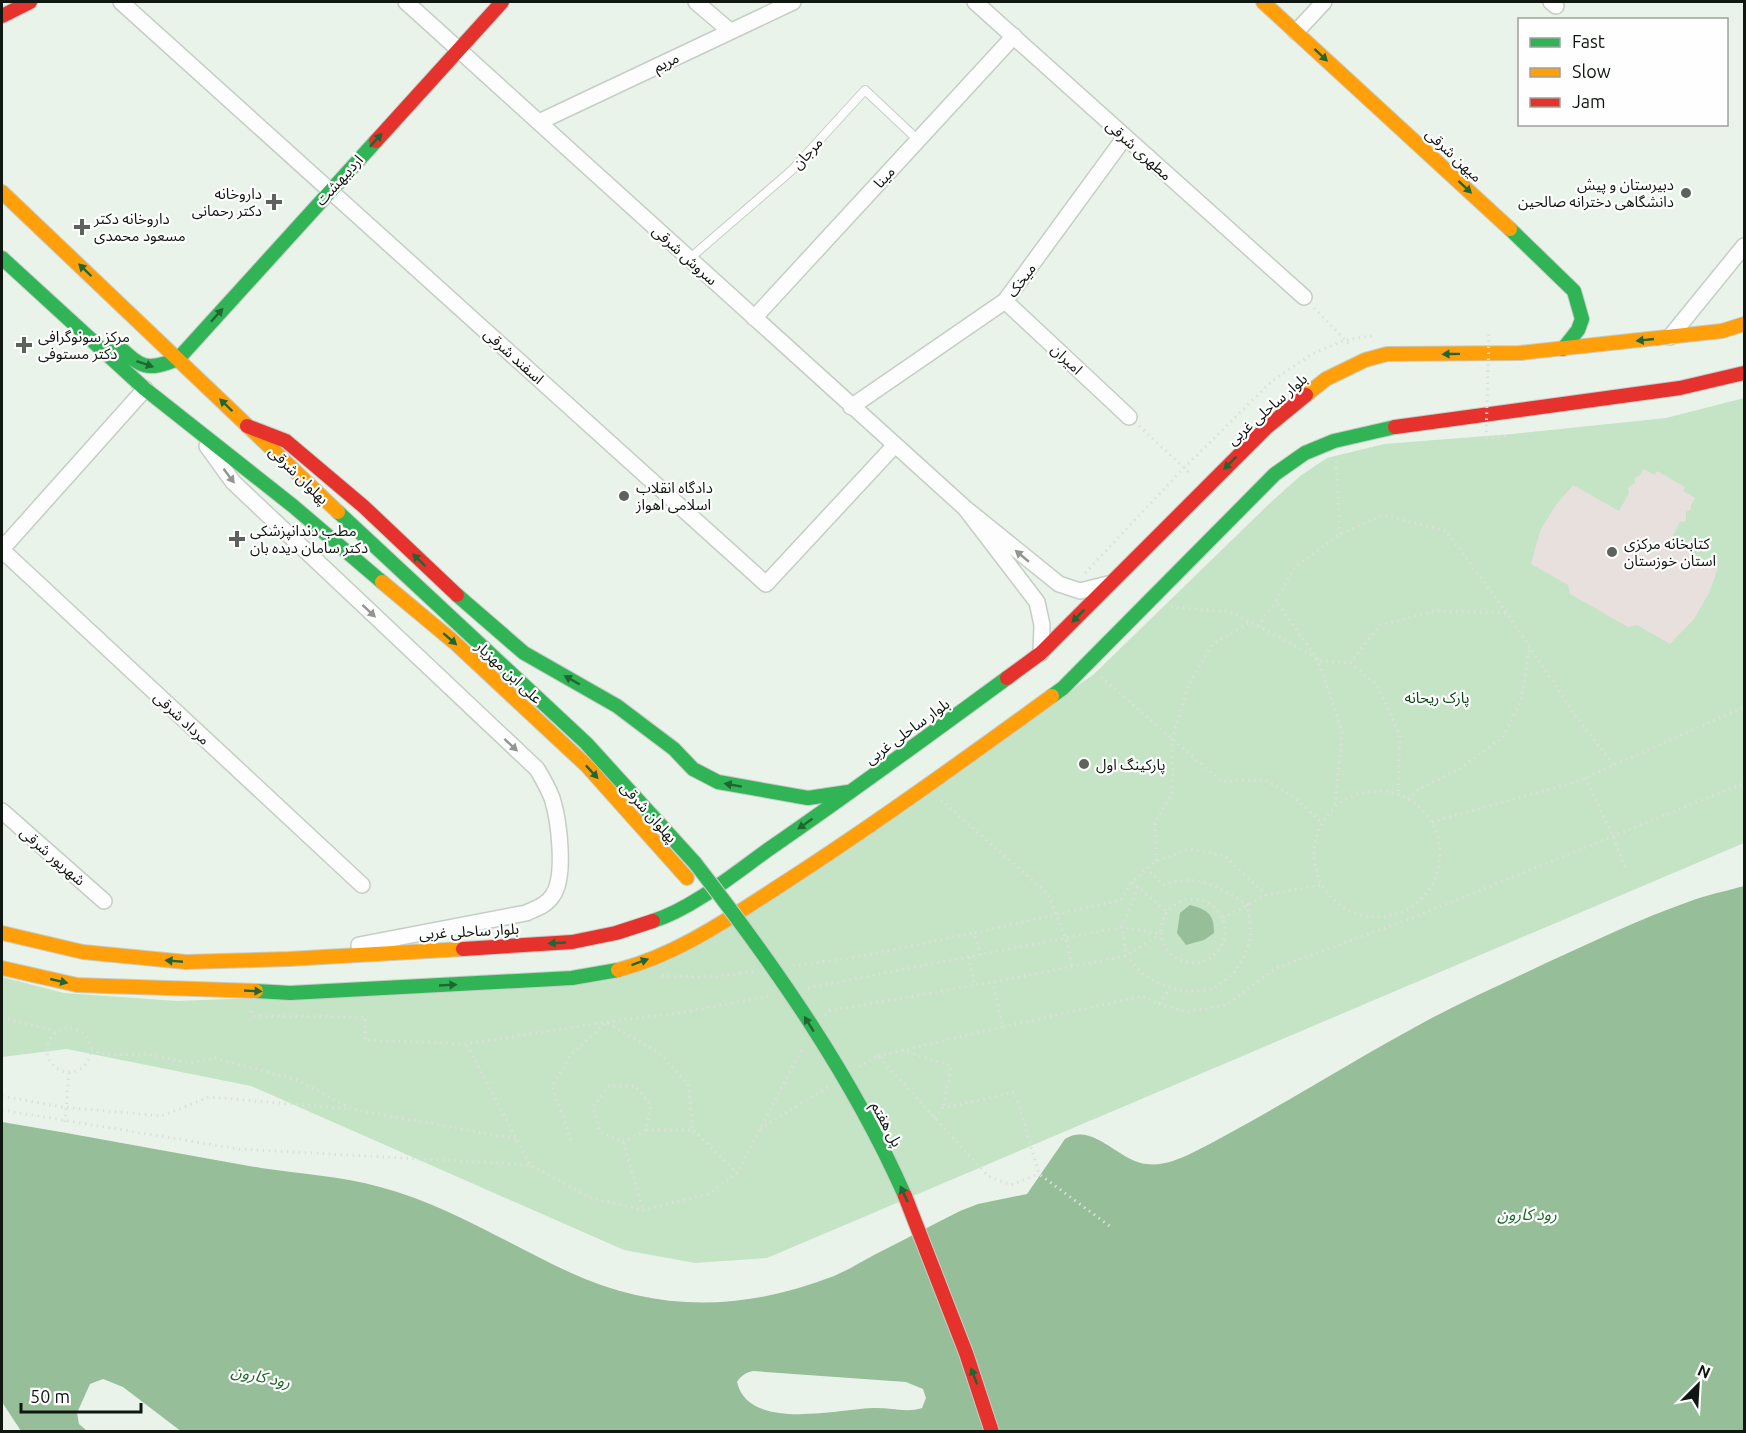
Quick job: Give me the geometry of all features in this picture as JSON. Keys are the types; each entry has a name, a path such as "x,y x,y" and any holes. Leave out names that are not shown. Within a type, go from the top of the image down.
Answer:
{"main road":[{"path":"2,16 30,2"},
{"name":"اردیبهشت","path":"177,359 502,2"},
{"name":"میهن شرقی","path":"1263,2 1550,266 1574,291 1582,319 1578,330 1563,349"},
{"name":"پهلوان شرقی","path":"2,192 247,426 586,743 695,863"},
{"path":"2,251 19,257 136,362 156,368 177,359"},
{"name":"پهلوان شرقی","path":"2,258 145,389 293,506"},
{"path":"1722,331 1744,315"},
{"name":"بلوار ساحلی غربی","path":"2,933 83,952 186,962 289,959 572,942 616,933 668,916 716,886 853,791 1041,653 1267,427 1326,379 1365,360 1387,354 1520,353 1722,331 1744,324"},
{"path":"2,968 77,985 290,993 572,978 621,969 673,950 730,918 872,826 1063,688 1275,474 1305,453 1334,441 1384,428 1680,388 1744,373"},
{"path":"247,426 286,441 363,506 470,608 515,645 617,706 674,749 693,769 718,782 808,798 853,791"},
{"name":"علی ابن مهزیار","path":"293,506 454,642 579,759 687,878 729,932"},
{"name":"پل هفتم","path":"695,863 742,922 804,1014 845,1081 882,1149 912,1212 981,1395 992,1431"}],"street":[{"name":"اسفند شرقی","path":"121,2 765,584 895,445"},
{"name":"سروش شرقی","path":"406,2 965,508"},
{"path":"696,2 730,31"},
{"name":"مریم","path":"539,122 793,2"},
{"name":"مطهری شرقی","path":"975,2 1304,297"},
{"path":"1296,32 1324,2"},
{"name":"مینا","path":"754,318 1014,36"},
{"name":"میخک","path":"851,407 1005,301 1125,137"},
{"path":"1670,337 1744,246"},
{"name":"امیران","path":"1005,301 1129,417"},
{"path":"2,549 145,389"},
{"name":"پهلوان شرقی","path":"195,429 233,482 537,769 546,783 553,802 561,855 561,874 556,889 544,905 526,913 289,959"},
{"path":"965,508 1059,584 1080,591 1111,583"},
{"path":"965,508 1037,602 1042,625 1041,653"},
{"name":"مرداد شرقی","path":"2,549 362,885"},
{"name":"شهریور شرقی","path":"2,811 104,901"}],"lane":[{"name":"مرجان","path":"689,259 792,170 865,90 918,140"}],"path":[{"path":"1304,297 1365,360"},
{"path":"1489,334 1486,438 1505,436"},
{"path":"1129,417 1206,488"},
{"path":"1334,441 1340,534"},
{"path":"1258,626 1276,601 1294,568 1340,534 1383,515 1446,531 1507,613 1577,718 1614,765"},
{"path":"1276,601 1318,660 1342,732 1335,805"},
{"path":"1145,605 1230,612 1318,660 1350,663 1377,685 1400,736 1398,794"},
{"path":"1350,663 1380,625 1436,611 1507,613"},
{"path":"1156,861 1155,824 1173,791 1172,739 1189,684 1213,644 1250,622"},
{"path":"1408,799 1419,789 1461,768 1503,737 1521,701 1530,647"},
{"path":"1086,664 1221,781 1266,780 1294,797 1321,822"},
{"path":"1432,822 1586,778 1744,707"},
{"path":"1586,778 1613,836 1626,871"},
{"path":"858,1068 878,1056 1142,996 1159,1004 1187,1012 1226,1005 1276,968 1412,918 1744,783"},
{"path":"926,787 1048,894 1058,915 1072,966"},
{"path":"1376,790 1398,794 1408,799 1432,822 1439,840 1440,861 1436,880 1424,897 1409,910 1390,917 1370,918 1350,912 1334,901 1321,885 1314,865 1314,843 1321,822 1335,805 1354,794 1376,790"},
{"path":"981,955 974,933 1121,900 1132,882 1156,861 1190,849 1225,856 1266,895"},
{"path":"1147,869 1164,885 1174,880 1209,882 1248,905"},
{"path":"1132,882 1167,912"},
{"path":"1223,918 1266,895 1321,885"},
{"path":"1138,887 1122,927 1126,956 1143,974 1185,992 1214,989 1234,973 1244,957 1251,938 1248,905"},
{"path":"1201,899 1218,909 1226,928 1225,940 1220,950 1202,962 1191,963 1171,954 1164,945 1161,934 1163,919 1167,912 1182,900 1201,899"},
{"path":"1409,910 1412,918"},
{"path":"802,989 1122,927 1161,934"},
{"path":"822,1020 828,1011 1126,956 1161,934"},
{"path":"969,957 974,985"},
{"path":"993,982 1003,1027"},
{"path":"1159,1004 1170,987"},
{"path":"248,1004 253,1016 365,1017 365,1040 466,1044 674,1014 779,994"},
{"path":"2,1018 56,1031 69,1027 83,1031 91,1043 91,1057 82,1069 69,1073 55,1068 47,1056 47,1042 56,1031"},
{"path":"606,1022 659,1053 688,1084 693,1130 737,1173"},
{"path":"571,1140 552,1086 571,1055 606,1022"},
{"path":"466,1044 530,1166"},
{"path":"2,1110 238,1149 530,1166 591,1198 643,1210 708,1194 737,1173 803,1046"},
{"path":"91,1050 110,1055 147,1054 189,1063 215,1058 297,1080 352,1109"},
{"path":"902,1050 951,1066 943,1108 935,1118"},
{"path":"878,1056 988,1176 1011,1185 1039,1174"},
{"path":"65,1122 69,1073"},
{"path":"646,1131 651,1105 635,1086 609,1086 593,1107 600,1132 623,1142 646,1131 693,1130"},
{"path":"758,1130 828,1087"},
{"path":"943,1108 1015,1092 1039,1174 1111,1227"},
{"path":"2,1096 66,1107 162,1116 209,1097 352,1109 516,1139"},
{"path":"623,1142 643,1210"}],"green space":[{"name":"پارک ریحانه","path":"1744,398 1744,843 767,1258 695,1263 624,1250 251,1086 67,1049 2,1057 2,977 64,993 177,1001 279,997 615,973 874,831 1094,674 1270,503 1300,476 1327,458 1384,444 1666,418"}],"water":[{"name":"رود کارون","path":"1744,886 1744,1431 182,1432 123,1387 103,1379 90,1384 77,1413 79,1424 87,1431 21,1431 2,1402 2,1122 261,1168 365,1183 405,1195 453,1214 569,1272 602,1285 635,1295 668,1301 734,1301 800,1288 834,1276 960,1211 978,1204 1027,1194 1065,1139 1075,1135 1096,1138 1126,1157 1147,1164 1164,1163 1190,1154 1457,1005 1652,916 1695,900","holes":["753,1371 906,1382 923,1389 926,1398 922,1408 906,1410 876,1408 798,1414 777,1413 759,1408 745,1398 737,1382 744,1375"]},
{"path":"1190,905 1209,914 1213,921 1214,933 1204,940 1186,945 1177,933 1180,913"}],"building":[{"name":"کتابخانه مرکزی استان خوزستان","path":"1643,469 1655,475 1657,471 1685,487 1683,491 1695,498 1691,509 1686,512 1686,521 1680,522 1670,541 1718,568 1709,593 1694,619 1670,644 1637,625 1628,627 1570,594 1568,585 1531,564 1540,531 1555,506 1573,485 1619,511 1629,493 1628,487 1635,483 1635,478"}],"traffic: fast":[{"path":"116,344 144,365 158,365 178,359 376,141"},
{"path":"1510,229 1574,291 1582,319 1578,330 1563,349"},
{"path":"2,258 145,389 293,506 382,582"},
{"path":"1052,696 1063,688 1275,474 1305,453 1334,441 1395,427"},
{"path":"338,512 586,743 695,863"},
{"path":"457,595 524,653 617,706 674,749 693,769 718,782 808,798 848,792"},
{"path":"653,921 683,908 713,890 1007,678"},
{"path":"695,863 783,982 810,1023 861,1108 905,1196"},
{"path":"256,991 290,993 572,978 618,970"}],"traffic: slow":[{"path":"1263,2 1510,229"},
{"path":"2,192 338,512"},
{"path":"1306,395 1326,379 1365,360 1387,354 1520,353 1722,331 1744,324"},
{"path":"382,582 454,642 587,766 687,878"},
{"path":"618,970 685,944 727,920 888,813 1052,696"},
{"path":"2,933 83,952 186,962 289,959 463,949"},
{"path":"2,968 77,985 256,991"}],"traffic: jam":[{"path":"2,16 30,2"},
{"path":"376,141 502,2"},
{"path":"1395,427 1680,388 1744,373"},
{"path":"1007,678 1041,653 1267,427 1306,395"},
{"path":"247,426 286,441 363,506 457,595"},
{"path":"463,949 572,942 616,933 653,921"},
{"path":"905,1196 966,1353 992,1432"}],"place":[{"name":"دبیرستان و پیش دانشگاهی دخترانه صالحین","path":"1686,193"},
{"name":"داروخانه دکتر رحمانی","path":"274,202"},
{"name":"داروخانه دکتر مسعود محمدی","path":"82,227"},
{"name":"مرکز سونوگرافی دکتر مستوفی","path":"24,345"},
{"name":"دادگاه انقلاب اسلامی اهواز","path":"624,496"},
{"name":"مطب دندانپزشکی دکتر سامان دیده بان","path":"237,539"},
{"name":"کتابخانه مرکزی استان خوزستان","path":"1612,552"},
{"name":"پارکینگ اول","path":"1084,764"}]}
